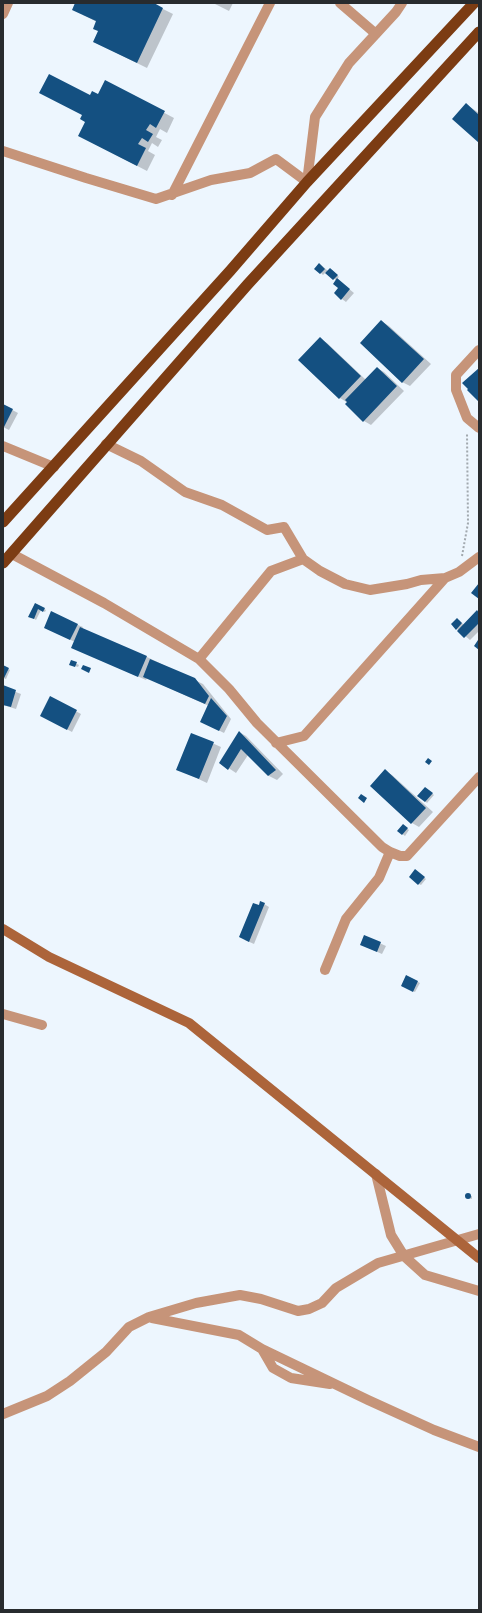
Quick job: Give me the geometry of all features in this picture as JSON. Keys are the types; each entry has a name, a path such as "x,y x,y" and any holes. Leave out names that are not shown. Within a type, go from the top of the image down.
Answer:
{"highway":[{"path":"3,522 230,271 307,182 474,3"},
{"path":"3,563 248,284 479,32"}],"main road":[{"path":"3,929 49,957 189,1023 479,1258"}],"street":[{"path":"3,14 8,3"},
{"path":"172,195 270,3"},
{"path":"340,3 376,34"},
{"path":"307,182 314,116 349,63 396,12 402,3"},
{"path":"3,151 156,199 172,195 211,180 250,173 276,159 307,182"},
{"path":"479,350 456,375 456,390 467,418 479,428"},
{"path":"106,444 141,461 185,492 222,505 268,530 284,527 303,558 320,571 345,584 370,590 407,584 421,580 445,578 459,572 479,557"},
{"path":"3,446 54,467"},
{"path":"12,554 104,603 199,659 229,689 257,723 276,743 382,847 390,852 400,856 406,856 479,777"},
{"path":"199,659 271,571 303,558"},
{"path":"276,743 304,736 445,578"},
{"path":"325,970 346,919 379,878 390,852"},
{"path":"3,1014 42,1025"},
{"path":"376,1174 391,1235 404,1256 425,1275 479,1291"},
{"path":"3,1414 47,1396 70,1381 106,1352 129,1327 150,1317 196,1303 240,1295 261,1299 298,1311 309,1309 322,1303 336,1288 378,1262 479,1234"},
{"path":"150,1317 239,1334 262,1349 338,1385 434,1430 479,1447"},
{"path":"262,1349 273,1368 291,1378 338,1385"}],"path":[{"path":"459,572 468,523 467,418"}],"building":[{"path":"75,3 154,3 163,8 137,63 93,42 98,31 93,29 96,21 72,10"},
{"path":"49,74 90,95 92,91 98,94 105,80 165,111 156,128 150,124 146,130 153,134 148,142 142,138 138,144 146,148 137,166 78,136 85,122 80,119 82,115 39,93"},
{"path":"466,103 479,115 479,143 452,119"},
{"path":"319,263 325,269 320,274 314,269"},
{"path":"330,268 338,275 333,280 325,273"},
{"path":"337,278 350,289 341,300 334,293 338,288 333,284"},
{"path":"381,320 424,359 402,383 360,343"},
{"path":"320,337 361,376 339,399 298,360"},
{"path":"377,367 397,386 363,422 345,404 347,402 345,400"},
{"path":"479,368 479,402 462,383"},
{"path":"3,404 13,409 3,429"},
{"path":"479,583 479,599 471,593"},
{"path":"35,603 45,608 43,612 38,609 34,619 28,617"},
{"path":"477,610 479,613 479,623 464,638 457,631"},
{"path":"51,611 78,624 70,640 44,628"},
{"path":"457,618 462,623 456,630 451,624"},
{"path":"80,627 147,656 138,677 71,648"},
{"path":"478,640 479,641 479,650 474,646"},
{"path":"150,659 195,678 209,696 205,704 143,677"},
{"path":"71,660 77,662 75,667 69,665"},
{"path":"3,665 9,668 3,680"},
{"path":"83,665 91,668 89,673 81,669"},
{"path":"3,685 16,690 11,707 3,705"},
{"path":"50,696 77,710 67,730 40,716"},
{"path":"211,698 227,716 219,731 200,722"},
{"path":"239,731 276,770 268,776 241,749 228,770 219,763"},
{"path":"191,733 214,742 199,779 176,770"},
{"path":"428,758 432,761 429,765 425,762"},
{"path":"385,769 426,808 411,824 370,786"},
{"path":"425,787 433,793 425,802 417,796"},
{"path":"361,794 367,798 364,803 358,798"},
{"path":"403,824 408,828 402,835 397,831"},
{"path":"415,869 425,877 418,885 409,877"},
{"path":"260,901 265,903 249,942 239,937 253,903 259,905"},
{"path":"364,935 381,942 377,952 360,945"},
{"path":"406,975 418,981 413,992 401,986"},
{"path":"468,1193 471,1196 468,1199 465,1196"}]}
